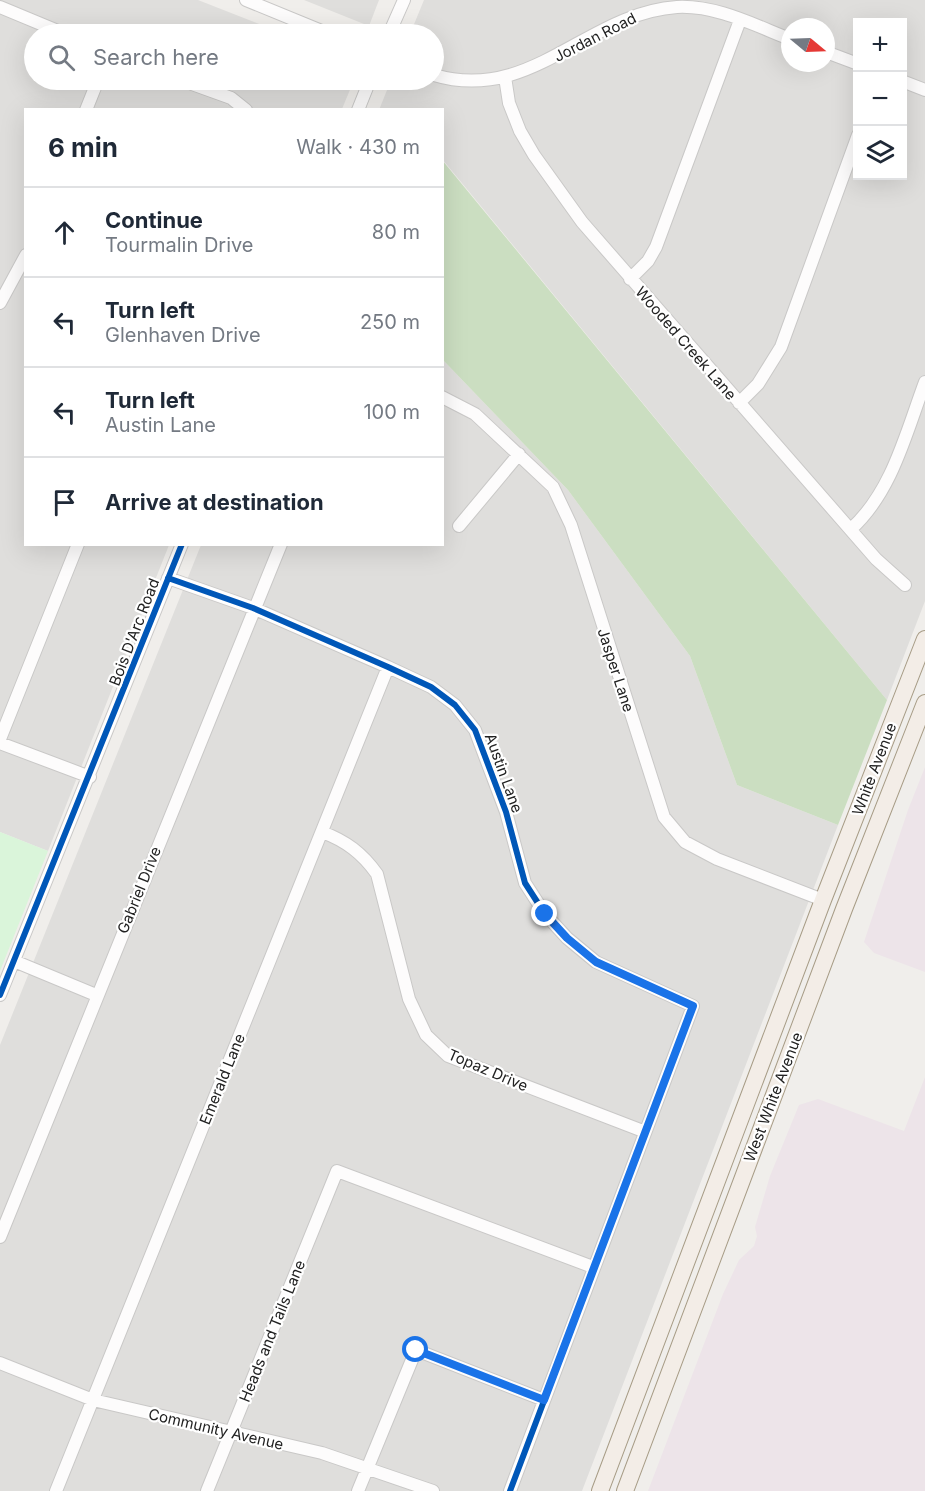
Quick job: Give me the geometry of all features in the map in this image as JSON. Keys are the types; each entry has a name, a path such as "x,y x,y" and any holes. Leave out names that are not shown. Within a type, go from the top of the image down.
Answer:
{"main road":[{"name":"White Avenue","path":"823,900 925,639"},
{"name":"West White Avenue","path":"625,1491 844,909 925,703"},
{"path":"823,900 844,909"},
{"name":"West White Avenue","path":"600,1491 823,900"}],"street":[{"path":"246,0 263,3 308,24"},
{"path":"393,24 404,0"},
{"path":"0,7 41,24"},
{"name":"Jordan Road","path":"444,77 463,81 505,77 531,69 609,26 652,10 679,7 707,10 781,36"},
{"path":"630,279 648,261 656,247 740,20"},
{"path":"835,55 853,62"},
{"name":"Wooded Creek Lane","path":"505,77 509,103 534,155 582,222 876,559 905,585"},
{"path":"907,83 925,90"},
{"path":"87,108 94,90"},
{"path":"209,90 231,98 244,108"},
{"path":"359,108 366,90"},
{"path":"739,404 758,384 781,347 853,149"},
{"path":"0,303 24,259"},
{"path":"851,529 868,514 888,479 925,382"},
{"name":"Jasper Lane","path":"444,399 475,414 554,487 571,525 664,817 685,842 717,859 823,900"},
{"path":"459,526 519,454"},
{"path":"77,546 0,741 90,777"},
{"name":"Bois D'Arc Road","path":"0,995 90,777 181,546"},
{"name":"Gabriel Drive","path":"0,1237 96,995 280,546"},
{"name":"Austin Lane","path":"168,578 253,608 388,667 431,687 455,705 475,730 507,812 525,883 552,922 596,962 693,1006 643,1131"},
{"name":"Emerald Lane","path":"56,1491 388,667"},
{"name":"Topaz Drive","path":"322,832 345,841 367,860 377,874 409,999 426,1035 448,1056 643,1131"},
{"path":"14,961 96,995"},
{"path":"510,1491 643,1131"},
{"name":"Heads and Tails Lane","path":"207,1491 337,1171 593,1267"},
{"path":"358,1491 416,1350 544,1400"},
{"name":"Community Avenue","path":"0,1363 93,1400 230,1434 322,1453 433,1491"}],"shaded area":[{"path":"0,0 198,0 259,24 24,24 24,90 350,90 342,108 24,108 24,546 169,546 48,851 0,832"},
{"path":"304,0 379,0 370,24 364,24"},
{"path":"424,0 925,0 925,601 887,700 444,161 444,108 380,108 387,90 444,90 444,24 414,24"},
{"path":"444,361 568,490 690,656 737,785 838,825 582,1491 0,1491 0,1045 201,546 444,546"},
{"path":"925,767 925,972 874,953 864,942 908,810"},
{"path":"925,1077 925,1491 648,1491 723,1294 739,1260 754,1246 757,1236 755,1227 770,1176 799,1105 818,1099 904,1131"}],"green space":[{"path":"444,162 887,700 838,825 737,785 690,656 568,490 444,361"},
{"path":"0,832 48,851 0,971"}],"cycle path":[{"path":"0,995 181,546"},
{"path":"168,578 253,608 388,667 431,687 455,705 475,730 506,812 525,883 545,914 567,938 596,962 693,1006 510,1491"}],"route":[{"path":"416,1350 544,1400 643,1131 693,1006 596,962 567,938 545,914"}]}
